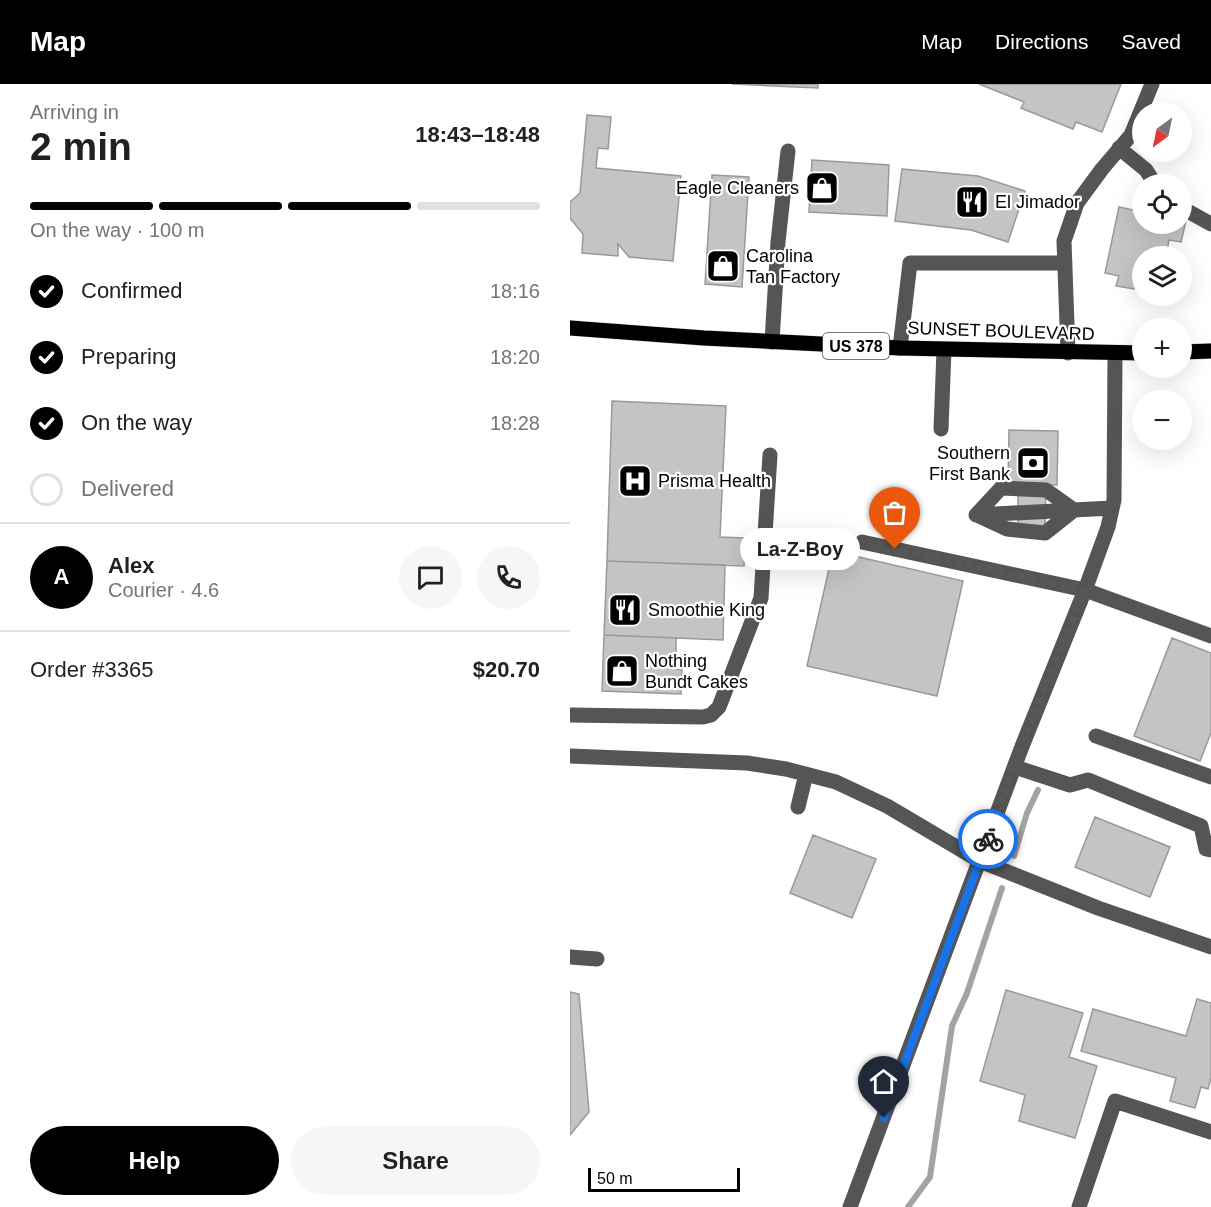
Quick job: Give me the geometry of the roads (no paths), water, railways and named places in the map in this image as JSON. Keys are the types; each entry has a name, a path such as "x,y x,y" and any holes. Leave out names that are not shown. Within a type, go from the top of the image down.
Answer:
{"main road":[{"name":"SUNSET BOULEVARD","path":"570,328 772,342 944,350 1132,353"},
{"path":"1192,352 1211,351"}],"street":[{"path":"1068,353 1064,241 1077,203 1131,135 1152,84"},
{"path":"1119,148 1149,174"},
{"path":"772,342 778,242 788,151"},
{"path":"1192,214 1211,224"},
{"path":"900,348 909,263 1065,263"},
{"path":"941,429 944,350"},
{"path":"850,1207 1015,767 1085,590 1112,508 1115,354"},
{"path":"570,714 703,717 711,715 719,707 761,598 770,455"},
{"path":"976,515 1001,488 1046,490 1074,510"},
{"path":"976,515 1112,508"},
{"path":"976,515 1007,529 1045,533 1074,510"},
{"path":"862,542 1085,590 1211,636"},
{"path":"1096,736 1211,777"},
{"path":"570,756 747,763 836,782 865,795 980,861 1098,908 1211,948"},
{"path":"1015,767 1070,785 1088,780 1201,826 1206,849 1211,850"},
{"path":"798,807 806,774"},
{"path":"570,957 597,959"},
{"path":"1079,1207 1115,1101 1211,1132"}],"waterway":[{"path":"1014,856 1027,813 1038,790"},
{"path":"908,1207 930,1177 952,1026 967,993 1002,888"}],"place":[{"name":"Eagle Cleaners","path":"822,188"},
{"name":"El Jimador","path":"972,202"},
{"name":"Carolina Tan Factory","path":"723,266"},
{"name":"Southern First Bank","path":"1033,463"},
{"name":"Prisma Health","path":"635,481"},
{"name":"La-Z-Boy","path":"895,549"},
{"name":"Smoothie King","path":"625,610"},
{"name":"Nothing Bundt Cakes","path":"622,671"}]}
